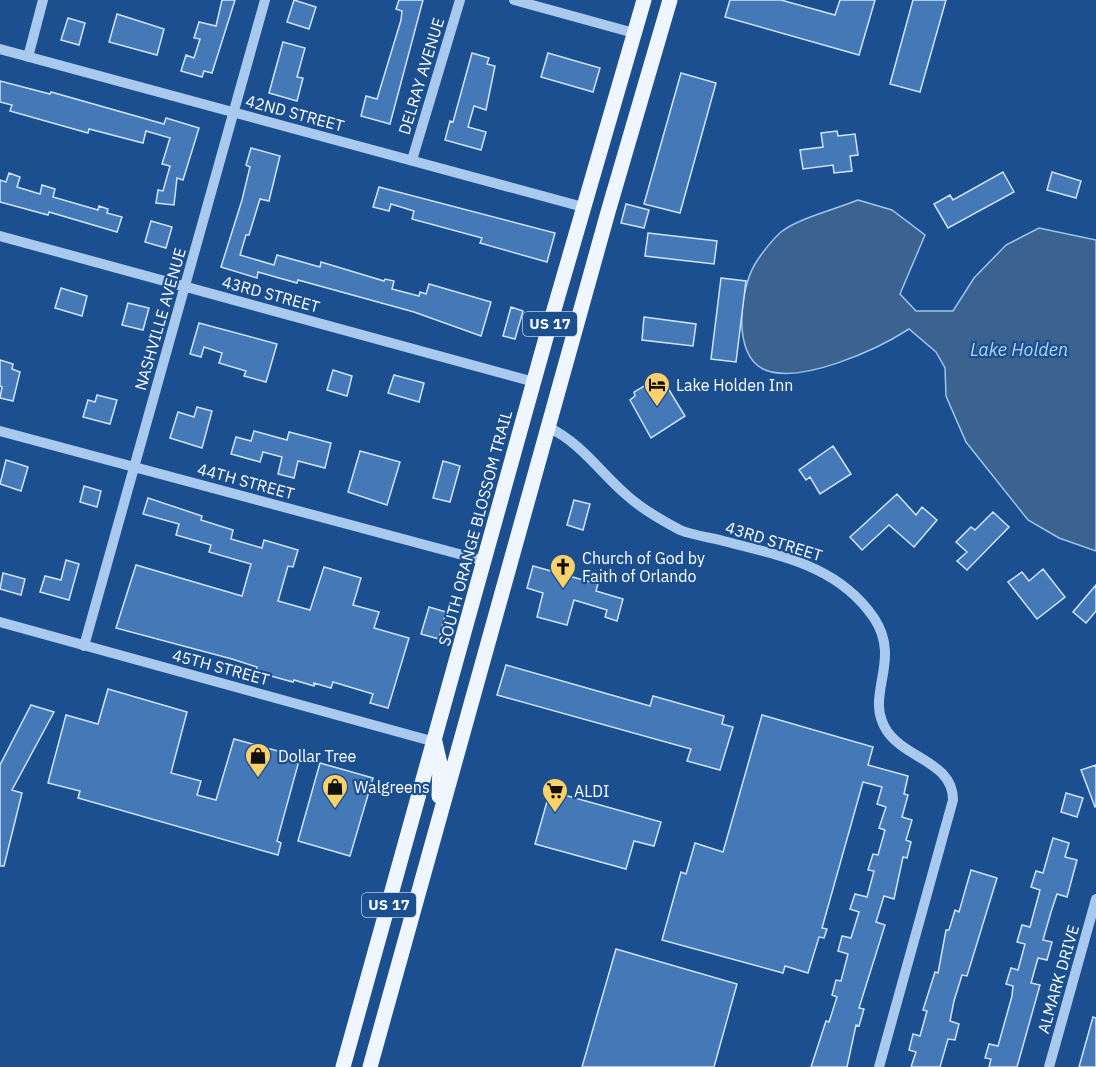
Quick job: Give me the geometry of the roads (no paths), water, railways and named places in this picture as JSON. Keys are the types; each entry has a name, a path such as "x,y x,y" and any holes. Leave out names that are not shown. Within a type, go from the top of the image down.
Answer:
{"main road":[{"name":"SOUTH ORANGE BLOSSOM TRAIL","path":"343,1067 583,207 644,0"},
{"name":"US 17","path":"370,1067 548,427 670,0"},
{"path":"634,33 642,41 648,76"},
{"path":"451,682 450,707 453,721 463,732"},
{"path":"435,742 440,764 439,820"}],"street":[{"path":"28,57 43,0"},
{"name":"NASHVILLE AVENUE","path":"84,645 265,0"},
{"name":"DELRAY AVENUE","path":"412,160 460,0"},
{"path":"514,0 634,33"},
{"name":"42ND STREET","path":"0,49 583,207"},
{"name":"43RD STREET","path":"0,236 534,382"},
{"name":"43RD STREET","path":"548,427 579,446 630,498 682,531 795,560 824,571 854,594 884,634 886,664 879,695 879,716 888,732 908,751 949,778 953,788 953,800 879,1067"},
{"name":"44TH STREET","path":"0,431 485,561"},
{"name":"45TH STREET","path":"0,622 435,742"},
{"name":"ALMARK DRIVE","path":"1049,1067 1096,899"}],"water":[{"name":"Lake Holden","path":"858,200 892,210 925,235 900,294 916,311 953,311 974,278 1006,245 1039,228 1096,240 1096,551 1059,538 1028,520 966,442 946,396 945,368 936,352 909,329 859,355 817,369 797,373 778,373 763,369 753,361 743,336 742,320 746,289 758,260 774,239 789,227 807,218"}],"place":[{"name":"Lake Holden Inn","path":"657,408"},
{"name":"Church of God by Faith of Orlando","path":"563,590"},
{"name":"Dollar Tree","path":"258,779"},
{"name":"Walgreens","path":"335,810"},
{"name":"ALDI","path":"555,814"}]}
